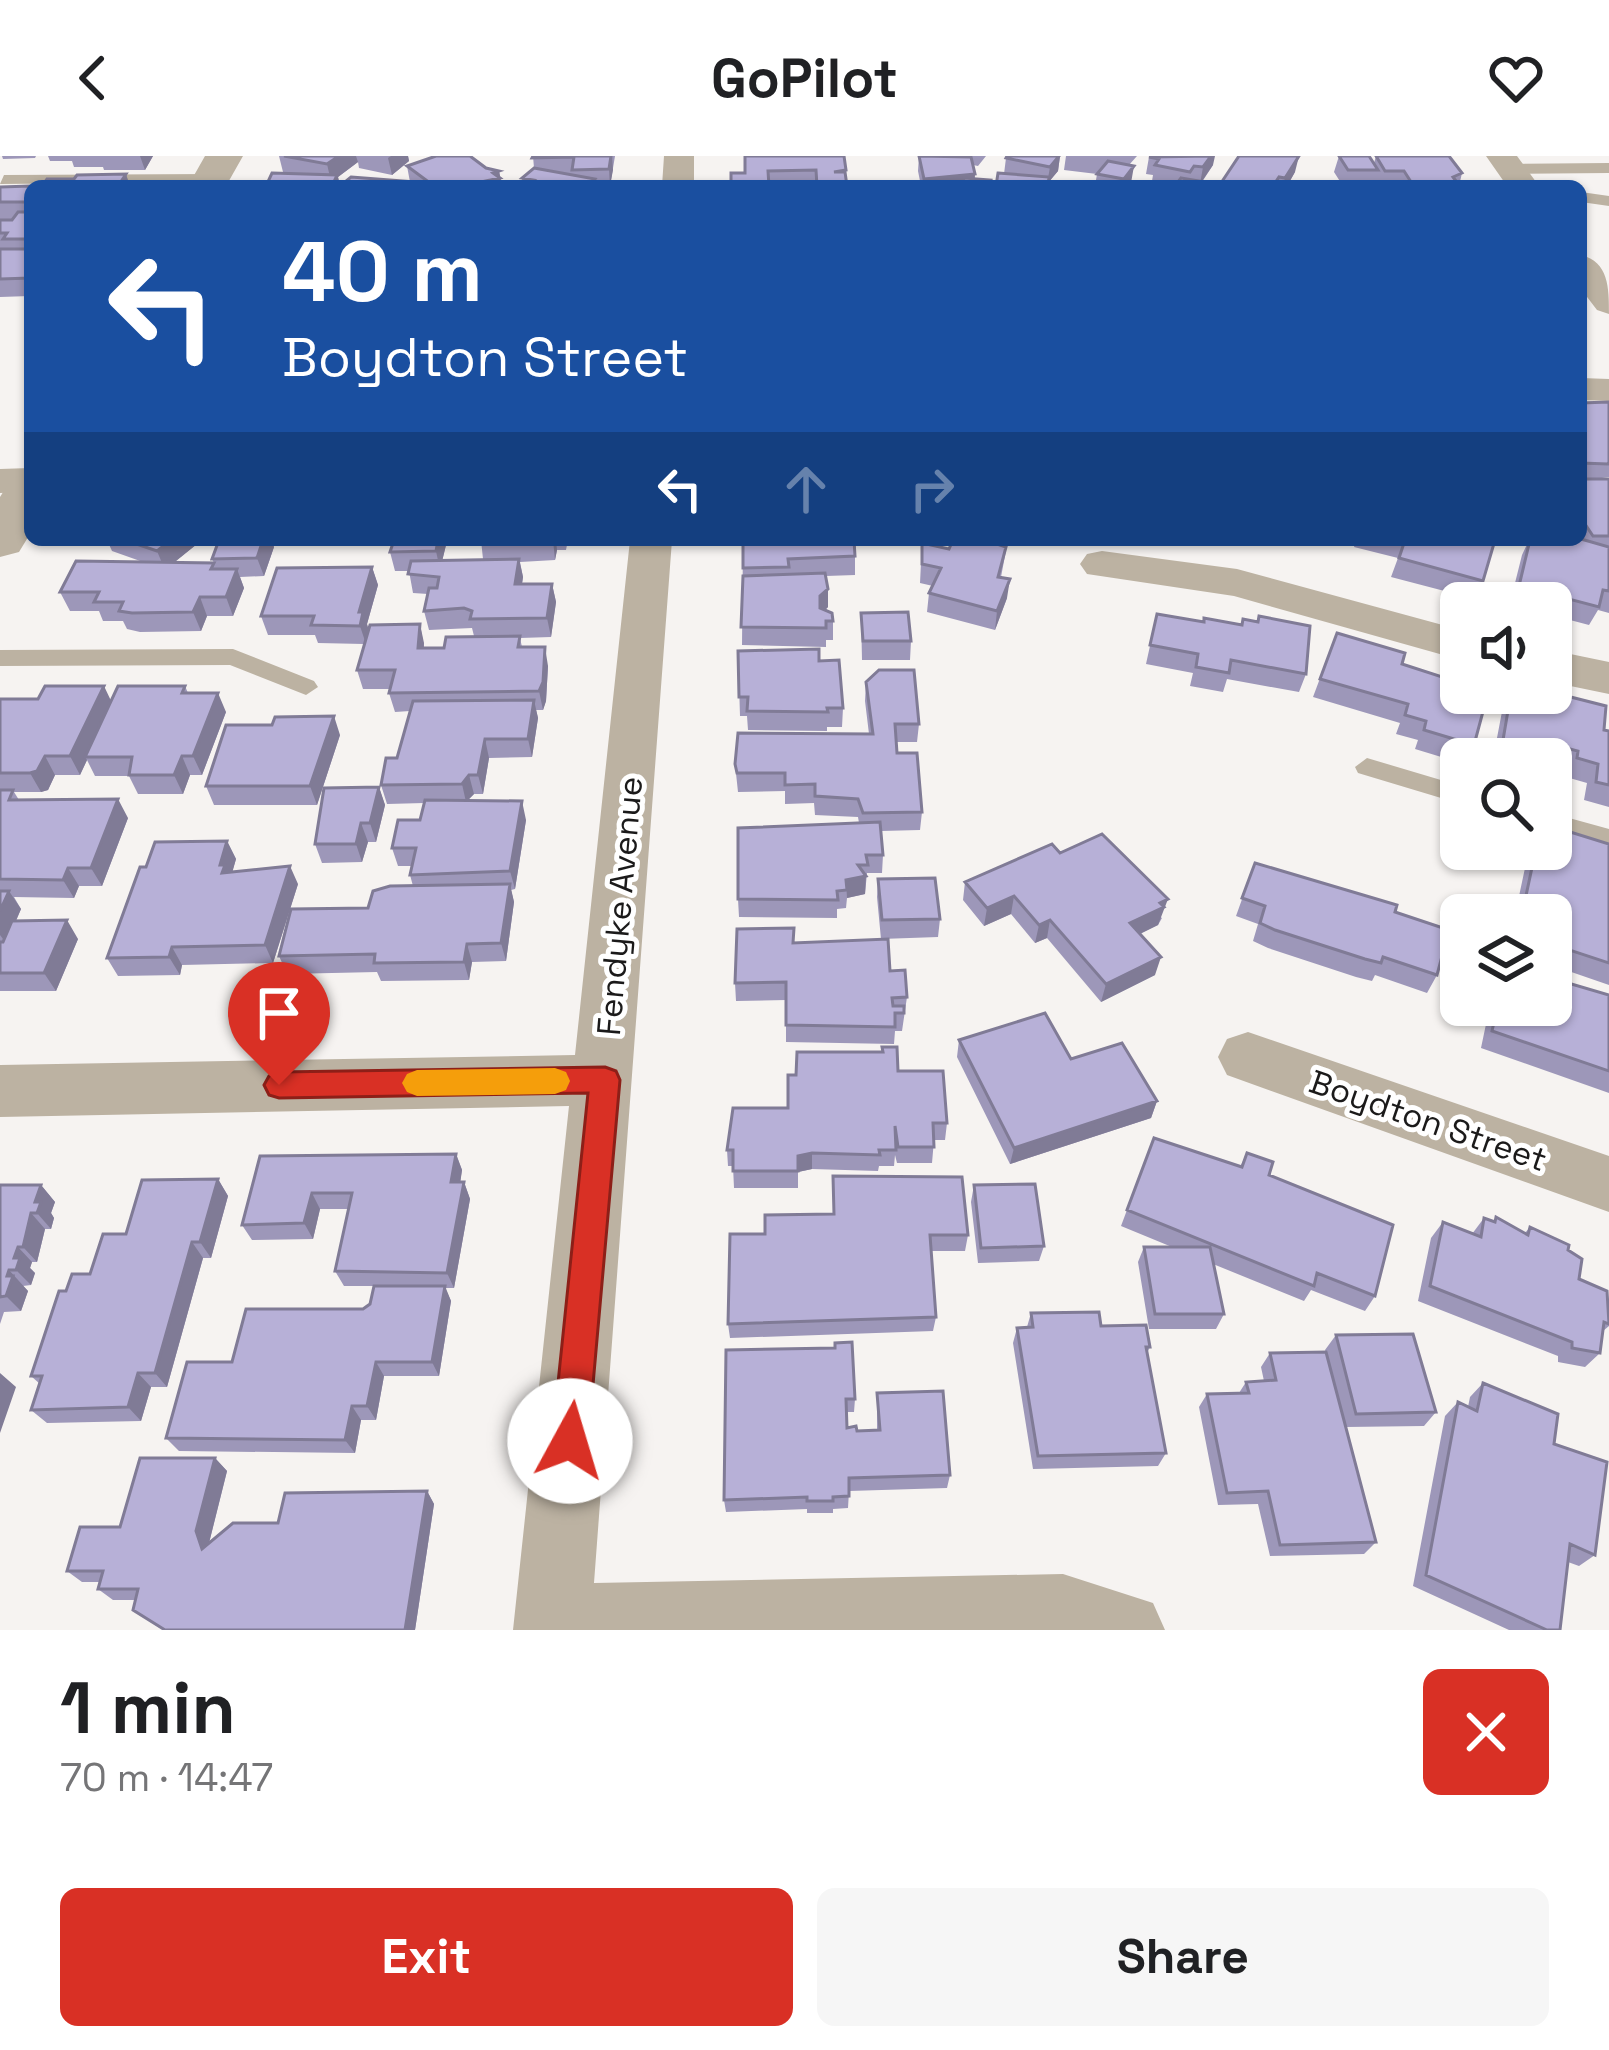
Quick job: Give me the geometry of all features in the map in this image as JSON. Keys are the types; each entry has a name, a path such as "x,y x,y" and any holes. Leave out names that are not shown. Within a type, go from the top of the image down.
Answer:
{"street":[{"path":"1587,273 1609,303"},
{"path":"0,541 24,495"},
{"name":"Fendyke Avenue","path":"553,1626 650,546"},
{"path":"1102,564 1237,584 1440,639"},
{"path":"1572,670 1609,678"},
{"name":"Boydton Street","path":"1248,1057 1609,1184"},
{"path":"0,1090 605,1080"},
{"path":"553,1626 1063,1612 1126,1630"}],"lane":[{"path":"1512,170 1609,168"},
{"path":"4,180 214,174"},
{"path":"0,658 233,657 306,687"},
{"path":"1367,767 1440,789"},
{"path":"1572,828 1609,839"}],"building":[{"path":"284,156 339,156 327,164"},
{"path":"436,156 470,156 499,171 493,173 500,178 426,180 407,166"},
{"path":"533,156 611,156 609,169 572,170 574,157"},
{"path":"745,156 844,156 846,170 834,172 845,172 846,180 817,180 816,170 768,171 769,180 731,180 731,173 745,173"},
{"path":"919,156 971,157 975,174 924,179"},
{"path":"1007,156 1059,156 1050,167"},
{"path":"1211,156 1203,167 1194,166 1190,172 1155,165 1159,159 1149,157"},
{"path":"1239,156 1299,156 1285,178 1223,180"},
{"path":"1339,156 1369,156 1378,170 1348,170"},
{"path":"1376,156 1449,156 1462,173 1453,177 1455,180 1410,180 1404,171 1385,171"},
{"path":"1108,161 1134,166 1124,179 1097,174"},
{"path":"534,168 595,179 533,180 522,178"},
{"path":"272,173 337,175 335,180 269,180"},
{"path":"998,173 1049,177 1049,180 997,180"},
{"path":"126,174 122,180 46,180 77,175"},
{"path":"24,186 24,202 0,202 0,187"},
{"path":"24,212 24,239 3,239 7,233 0,233 0,220 12,220"},
{"path":"0,249 24,249 24,278 0,279"},
{"path":"1609,402 1608,464 1587,463 1587,403"},
{"path":"1587,479 1609,479 1609,536 1593,536 1587,527"},
{"path":"1587,541 1609,547 1609,591 1603,590 1599,607 1572,600 1572,582 1520,582 1529,546 1587,546"},
{"path":"217,546 261,546 257,558 212,559"},
{"path":"392,546 437,546 436,551 390,552"},
{"path":"743,546 854,546 855,556 788,559 789,567 743,568"},
{"path":"922,546 1006,547 998,577 1010,579 997,611 929,593 941,568 922,564"},
{"path":"1403,546 1493,546 1483,581 1399,558"},
{"path":"519,559 515,584 552,584 547,618 470,619 472,611 464,608 424,611 429,588 437,588 439,577 408,574 411,561"},
{"path":"76,561 214,563 211,569 237,569 226,597 200,597 193,612 132,613 119,611 123,602 94,602 99,592 60,592"},
{"path":"372,567 359,612 363,612 360,626 311,625 314,616 261,616 277,568"},
{"path":"825,573 828,589 820,596 820,608 832,613 833,621 826,621 826,628 741,627 743,576"},
{"path":"908,612 911,641 863,641 861,613"},
{"path":"1157,614 1242,625 1243,619 1258,622 1259,616 1310,626 1306,674 1231,660 1229,673 1196,667 1198,654 1150,645"},
{"path":"420,624 418,648 444,648 446,637 520,636 518,647 545,647 539,691 389,693 395,670 357,670 370,625"},
{"path":"1337,633 1405,653 1402,664 1440,676 1440,714 1482,714 1476,738 1451,738 1424,730 1426,721 1405,715 1408,704 1320,679"},
{"path":"819,649 819,661 839,660 843,708 747,711 748,697 739,697 738,651"},
{"path":"879,670 914,670 919,724 895,724 897,753 917,753 922,812 863,813 858,799 815,796 815,784 785,785 785,773 737,773 738,733 873,734 866,682"},
{"path":"45,686 104,686 70,756 45,756 37,771 30,773 0,773 0,699 38,699"},
{"path":"118,686 185,686 182,693 218,693 193,756 182,756 174,775 129,775 132,757 85,757"},
{"path":"1572,697 1606,706 1609,785 1596,782 1598,764 1577,758 1572,738 1503,738 1507,714 1572,714"},
{"path":"534,700 528,739 485,739 478,775 469,775 462,784 381,785 386,758 397,758 413,701"},
{"path":"334,716 310,786 206,786 226,725 272,725 275,717"},
{"path":"379,787 370,823 361,823 356,844 315,844 324,788"},
{"path":"0,790 13,790 9,800 118,799 91,868 68,868 63,880 0,879"},
{"path":"425,800 522,801 510,871 410,875 416,848 392,848 398,820 420,820"},
{"path":"880,822 883,855 866,855 868,865 858,865 866,876 846,880 847,890 837,891 838,900 738,899 738,828"},
{"path":"1572,833 1609,844 1609,963 1572,951 1572,894 1526,894 1532,870 1572,870"},
{"path":"1102,834 1168,899 1160,903 1164,907 1130,923 1161,957 1106,984 1050,920 1039,925 1014,896 987,908 965,882 1052,844 1060,853"},
{"path":"227,841 222,873 290,866 265,945 172,947 169,957 107,958 140,867 146,867 155,842"},
{"path":"1255,863 1397,905 1395,912 1440,927 1437,975 1383,957 1381,963 1365,959 1275,930 1260,923 1265,906 1242,898"},
{"path":"935,878 940,919 882,920 878,879"},
{"path":"510,884 501,943 467,944 464,962 374,963 375,954 279,956 291,909 368,908 373,891 390,886"},
{"path":"67,920 44,973 0,973 0,942 12,921"},
{"path":"794,928 793,943 888,939 890,971 905,970 907,997 892,998 893,1006 904,1006 904,1013 895,1013 895,1027 786,1025 786,982 735,983 737,929"},
{"path":"1572,984 1609,995 1609,1071 1492,1031 1493,1026 1572,1026"},
{"path":"1045,1013 1071,1059 1122,1043 1157,1101 1014,1148 959,1040"},
{"path":"882,1047 897,1047 898,1071 943,1071 947,1123 933,1123 934,1147 898,1147 895,1126 896,1150 879,1150 880,1155 812,1153 798,1156 798,1171 733,1171 733,1150 727,1150 733,1108 788,1108 788,1075 796,1075 797,1052 883,1052"},
{"path":"1154,1138 1242,1167 1247,1153 1273,1162 1269,1175 1393,1225 1375,1296 1317,1273 1314,1286 1127,1210"},
{"path":"456,1154 451,1182 464,1182 447,1273 335,1271 352,1193 312,1193 304,1223 242,1225 260,1156"},
{"path":"833,1176 962,1177 968,1235 930,1235 936,1317 728,1324 730,1234 765,1234 765,1215 834,1214"},
{"path":"218,1179 200,1242 192,1242 155,1373 138,1373 128,1407 31,1410 42,1376 31,1376 59,1291 66,1291 72,1274 90,1274 103,1234 126,1234 142,1180"},
{"path":"1035,1184 1044,1246 981,1248 974,1185"},
{"path":"0,1185 41,1185 35,1202 41,1202 37,1213 31,1213 23,1247 18,1247 16,1270 9,1270 7,1276 13,1276 6,1296 0,1297"},
{"path":"1496,1217 1528,1235 1530,1227 1569,1245 1568,1250 1582,1259 1579,1279 1607,1291 1609,1324 1604,1322 1600,1353 1572,1348 1572,1342 1430,1286 1443,1222 1481,1237 1484,1218 1495,1222"},
{"path":"1144,1247 1210,1247 1224,1314 1155,1314"},
{"path":"374,1286 445,1286 432,1362 376,1362 367,1406 352,1406 345,1440 166,1438 187,1362 232,1362 246,1309 363,1309 370,1304"},
{"path":"1099,1312 1101,1326 1146,1325 1166,1453 1038,1456 1017,1328 1033,1327 1031,1313"},
{"path":"1413,1334 1436,1412 1356,1414 1336,1335"},
{"path":"852,1342 855,1399 846,1399 847,1428 880,1430 877,1393 943,1391 950,1475 849,1478 849,1496 833,1497 833,1501 807,1501 807,1497 724,1500 726,1350 835,1348 835,1343"},
{"path":"1326,1352 1376,1542 1280,1545 1268,1491 1227,1493 1207,1394 1249,1393 1246,1382 1276,1380 1270,1353"},
{"path":"1483,1383 1558,1414 1554,1444 1607,1462 1595,1555 1570,1544 1560,1630 1547,1630 1426,1575 1458,1402 1477,1411"},
{"path":"140,1458 215,1458 196,1531 202,1549 233,1523 278,1523 285,1493 427,1491 405,1630 165,1630 133,1610 138,1589 98,1589 103,1571 67,1571 80,1527 120,1527"}],"slow traffic":[{"path":"417,1083 555,1081"}],"route":[{"path":"279,1085 605,1080 570,1441"}]}
